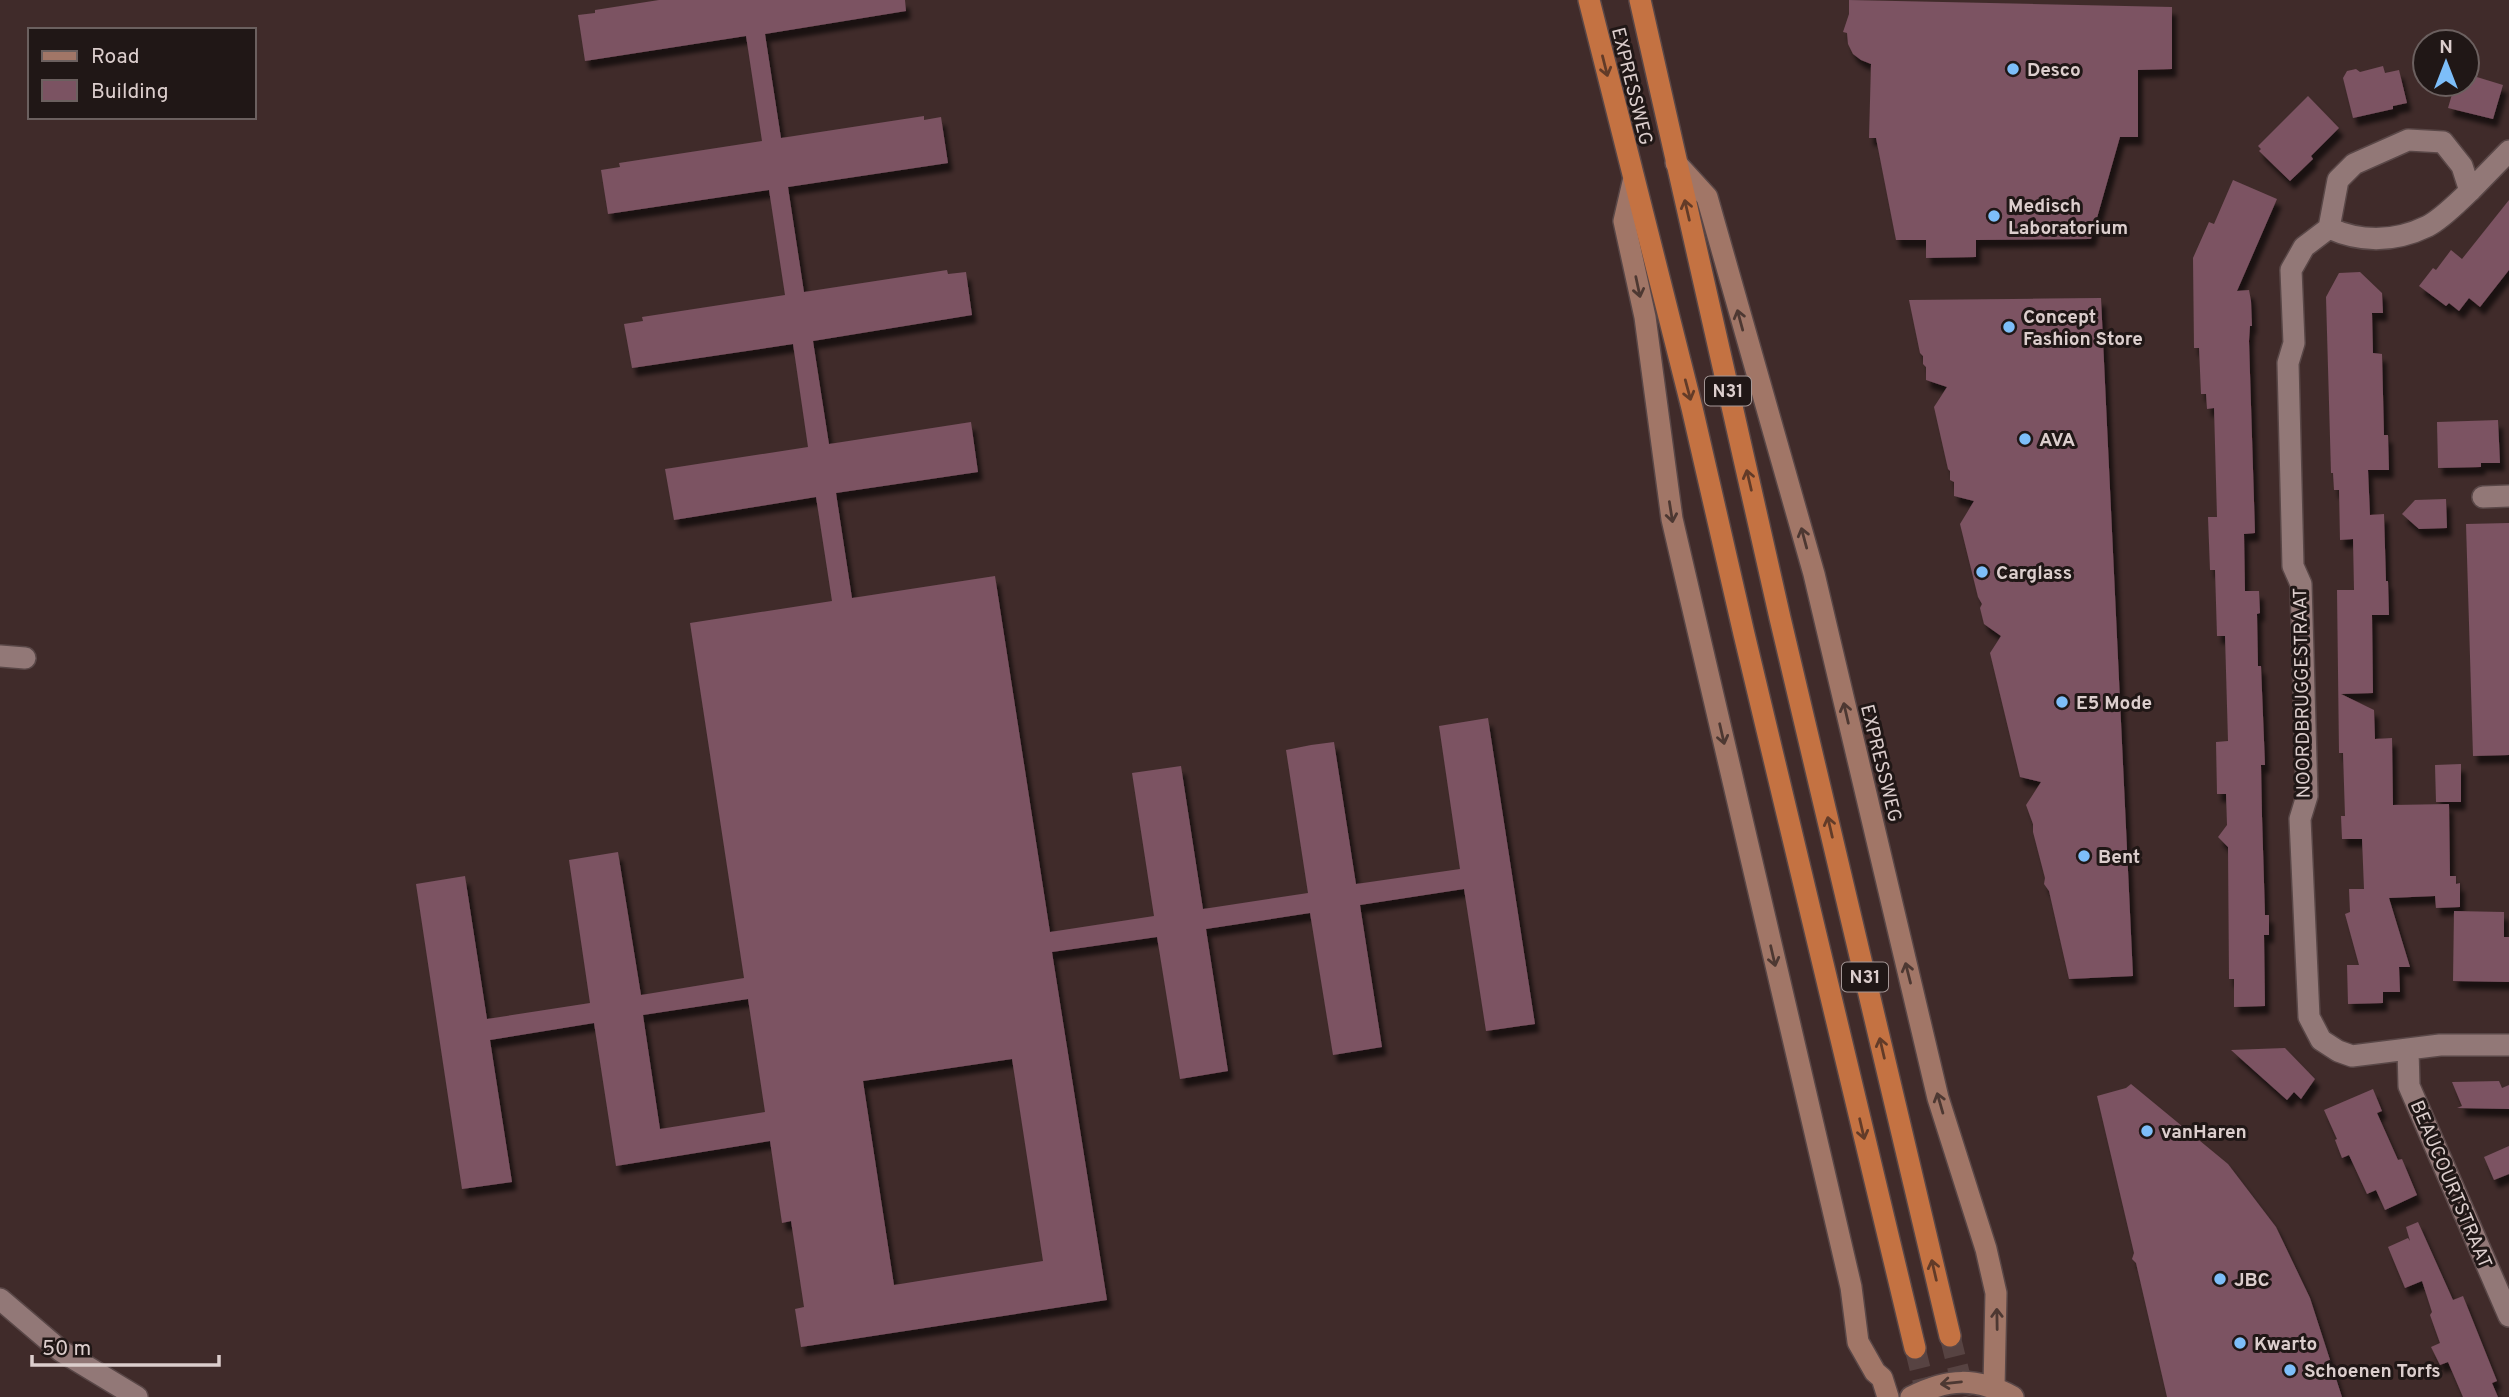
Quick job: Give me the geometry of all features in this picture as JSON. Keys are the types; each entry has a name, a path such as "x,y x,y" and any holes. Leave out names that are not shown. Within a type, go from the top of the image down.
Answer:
{"highway":[{"name":"EXPRESSWEG","path":"1589,0 1692,408 1915,1348"},
{"name":"EXPRESSWEG","path":"1640,0 1780,618 1950,1336"}],"street":[{"path":"2470,191 2462,166 2443,142 2408,140 2354,164 2338,180 2329,228 2345,235 2389,240 2430,225 2470,191 2509,151"},
{"name":"EXPRESSWEG","path":"1676,163 1707,197 1814,574 1938,1098 1986,1249 1996,1293 2003,1392"},
{"name":"EXPRESSWEG","path":"1633,182 1624,221 1644,317 1672,519 1851,1287 1858,1342 1875,1372 1882,1378 1888,1397"},
{"name":"NOORDBRUGGESTRAAT","path":"2329,228 2304,247 2291,270 2294,343 2288,363 2293,566 2301,584 2307,796 2300,819 2309,1017 2321,1040 2353,1056 2440,1045 2509,1045"},
{"path":"2483,497 2509,496"},
{"path":"0,656 25,658"},
{"name":"BEAUCOURTSTRAAT","path":"2407,1049 2409,1086 2509,1316"},
{"path":"0,1299 61,1351 136,1397"},
{"path":"1911,1397 1938,1384 1969,1382 2003,1392"}],"building":[{"path":"659,0 905,0 906,11 765,34 781,138 924,116 924,120 941,117 948,163 788,187 804,292 947,270 948,274 966,272 972,315 813,341 829,444 971,422 978,472 836,493 852,598 995,576 1050,932 1154,916 1132,773 1181,766 1203,909 1308,893 1286,750 1311,745 1334,742 1356,884 1460,869 1439,726 1488,718 1535,1024 1486,1031 1464,889 1360,905 1382,1047 1333,1055 1310,913 1206,929 1228,1071 1180,1079 1157,937 1052,952 1107,1300 801,1347 795,1309 804,1307 791,1221 782,1223 770,1141 616,1166 594,1023 490,1040 512,1182 462,1189 416,884 465,876 487,1019 590,1003 569,860 618,852 641,995 744,978 690,623 832,601 816,497 674,520 665,469 808,447 793,344 632,368 624,324 643,321 642,317 785,295 769,190 608,214 601,170 620,167 619,163 762,141 746,36 585,61 578,15 595,13 595,10","holes":["748,999 765,1112 660,1129 643,1015","1012,1059 1043,1261 894,1285 863,1081"]},
{"name":"Desco","path":"1849,0 2172,7 2172,69 2138,70 2138,137 2120,137 2091,239 1976,240 1976,257 1926,258 1926,240 1896,240 1876,138 1869,138 1871,64 1853,54 1847,33 1843,32 1849,14"},
{"path":"2383,66 2385,73 2399,70 2407,103 2353,118 2343,78 2347,71 2356,69 2360,72"},
{"path":"2481,78 2503,85 2493,119 2448,108 2451,98 2481,98"},
{"path":"2308,96 2339,128 2290,181 2259,151 2261,149 2258,146"},
{"path":"2233,180 2277,199 2237,291 2249,290 2251,301 2252,326 2249,341 2255,533 2244,534 2245,591 2259,591 2258,666 2261,666 2265,765 2261,765 2262,816 2265,915 2269,915 2269,935 2264,935 2265,1006 2234,1007 2234,979 2229,979 2228,847 2218,837 2227,825 2226,794 2217,794 2216,742 2228,741 2225,636 2217,636 2215,570 2210,570 2208,517 2217,517 2214,408 2207,409 2206,394 2201,394 2199,348 2194,348 2193,258 2209,222 2214,224"},
{"path":"2509,200 2509,270 2480,307 2469,298 2459,311 2449,303 2446,306 2419,286 2451,250 2462,259"},
{"path":"2360,272 2382,293 2383,313 2372,313 2373,353 2382,354 2384,435 2388,435 2389,470 2368,470 2370,515 2384,514 2389,615 2372,615 2373,693 2341,694 2374,710 2375,739 2392,738 2393,805 2449,804 2450,876 2456,876 2456,884 2460,883 2460,907 2436,908 2435,896 2389,898 2410,967 2399,967 2400,992 2383,992 2383,1003 2348,1004 2347,965 2359,965 2345,914 2350,912 2349,889 2364,889 2362,839 2342,839 2341,816 2345,816 2343,753 2339,753 2337,590 2354,590 2353,539 2340,540 2339,490 2334,490 2331,473 2326,297 2339,273"},
{"path":"2101,298 2133,976 2069,979 2049,891 2044,884 2033,824 2026,805 2041,782 2020,777 1990,653 2001,636 1984,624 1980,608 1982,604 1960,524 1974,501 1954,496 1954,482 1950,480 1934,407 1947,387 1926,380 1926,367 1920,353 1909,300"},
{"path":"2498,420 2500,463 2481,463 2481,467 2438,468 2437,422"},
{"path":"2446,499 2447,528 2419,529 2402,514 2415,500"},
{"path":"2509,523 2509,755 2473,756 2466,524"},
{"path":"2461,764 2461,802 2436,802 2435,765"},
{"path":"2454,911 2504,912 2504,937 2509,937 2509,982 2453,981"},
{"path":"2285,1048 2315,1079 2301,1099 2294,1092 2287,1100 2231,1050"},
{"path":"2499,1081 2502,1088 2509,1085 2509,1109 2457,1108 2462,1106 2452,1082"},
{"path":"2131,1084 2228,1164 2276,1227 2310,1298 2342,1397 2167,1397 2136,1263 2132,1259 2134,1253 2097,1096 2126,1088"},
{"path":"2373,1089 2382,1111 2377,1113 2398,1160 2402,1159 2417,1195 2385,1210 2376,1190 2367,1194 2349,1155 2342,1158 2324,1110"},
{"path":"2509,1146 2509,1174 2494,1180 2484,1157"},
{"path":"2418,1222 2453,1300 2463,1296 2497,1381 2492,1383 2498,1397 2463,1397 2448,1362 2440,1365 2431,1347 2440,1343 2422,1281 2405,1288 2388,1247 2408,1238 2410,1241 2406,1227"}],"tunnel":[{"path":"1950,1336 1965,1397"},
{"path":"1915,1348 1927,1397"}],"place":[{"name":"Desco","path":"2013,69"},
{"name":"Medisch Laboratorium","path":"1994,216"},
{"name":"Concept Fashion Store","path":"2009,327"},
{"name":"AVA","path":"2025,439"},
{"name":"Carglass","path":"1982,572"},
{"name":"E5 Mode","path":"2062,702"},
{"name":"Bent","path":"2084,856"},
{"name":"vanHaren","path":"2147,1131"},
{"name":"JBC","path":"2220,1279"},
{"name":"Kwarto","path":"2240,1343"},
{"name":"Schoenen Torfs","path":"2290,1370"}]}
